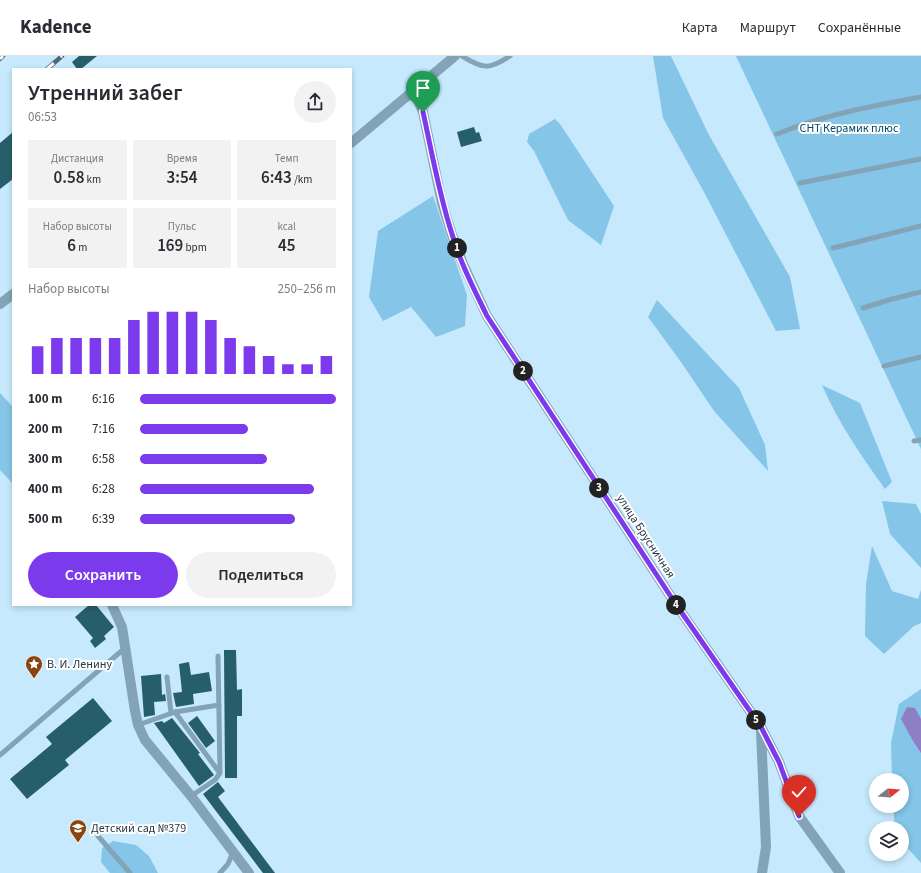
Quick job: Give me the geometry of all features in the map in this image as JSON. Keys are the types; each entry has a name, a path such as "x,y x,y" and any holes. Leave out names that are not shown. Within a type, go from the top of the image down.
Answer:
{"street":[{"path":"352,142 455,56"},
{"name":"улица Брусничная","path":"414,90 423,112 442,203 452,236 487,316 675,603 761,727 779,762 799,816 840,873"},
{"path":"0,304 12,295"},
{"path":"112,606 122,627 135,711 138,725 145,740 191,796 250,873"},
{"path":"761,727 766,847 762,873"}],"lane":[{"path":"462,56 476,65 488,67 500,63 510,56"},
{"path":"777,134 804,123 875,105 921,96"},
{"path":"800,183 921,159"},
{"path":"833,248 921,226"},
{"path":"863,308 921,292"},
{"path":"884,366 921,357"},
{"path":"914,441 921,440"},
{"path":"0,755 125,648"},
{"path":"191,796 216,780 220,773 218,656"},
{"path":"167,677 173,713 220,773"},
{"path":"138,725 173,713 219,705"},
{"path":"98,836 130,873"},
{"path":"220,873 228,864 234,851"}],"green space":[{"path":"653,56 671,56 709,135 790,277 800,329 776,331 704,192 663,118"},
{"name":"СНТ Керамик плюс","path":"736,56 921,56 921,449"},
{"path":"555,119 560,124 614,206 601,245 568,220 534,151 527,142 529,134"},
{"path":"433,196 467,295 465,326 436,337 411,307 383,321 369,297 378,231"},
{"path":"657,300 739,388 765,445 768,471 714,411 648,317"},
{"path":"822,385 860,403 892,482 885,489 850,438 828,399"},
{"path":"0,393 12,406 12,483 0,470"},
{"path":"882,501 916,504 921,514 921,568 890,534"},
{"path":"872,546 892,591 918,599 921,590 921,623 914,626 884,654 865,636 866,584"},
{"path":"921,689 921,863 909,850 909,821 894,821 894,813 909,813 909,773 892,773 891,743 899,704"},
{"path":"113,841 136,845 149,856 158,873 110,873 101,862 102,848"}],"shaded area":[{"path":"907,707 915,708 921,719 921,753 901,719"}],"building":[{"path":"79,56 97,56 82,68 76,68 72,62"},
{"path":"474,127 476,133 479,132 482,141 461,147 457,132"},
{"path":"12,133 12,180 0,189 0,143"},
{"path":"88,606 97,606 114,627 104,636 106,639 95,648 90,641 93,638 75,617"},
{"path":"224,650 236,650 237,690 242,689 242,716 237,716 237,778 225,778"},
{"path":"189,662 191,675 209,672 212,691 193,694 194,704 176,707 173,693 182,692 179,664"},
{"path":"161,674 162,695 165,694 166,701 154,702 155,715 144,717 141,676"},
{"path":"93,698 112,721 65,760 69,765 27,799 10,779 52,744 46,737"},
{"path":"197,716 215,741 206,748 188,723"},
{"path":"172,718 200,753 198,754 214,775 199,786 154,723 162,721 164,723"},
{"path":"218,782 225,791 218,797 275,873 263,873 203,794"}],"railway":[{"path":"0,59 3,56"},
{"path":"48,68 62,56"}],"place":[{"name":"В. И. Ленину","path":"34,679"},
{"name":"Детский сад №379","path":"78,843"}],"route":[{"path":"423,112 442,203 452,236 487,316 675,603 761,727 779,762 799,816"}]}
